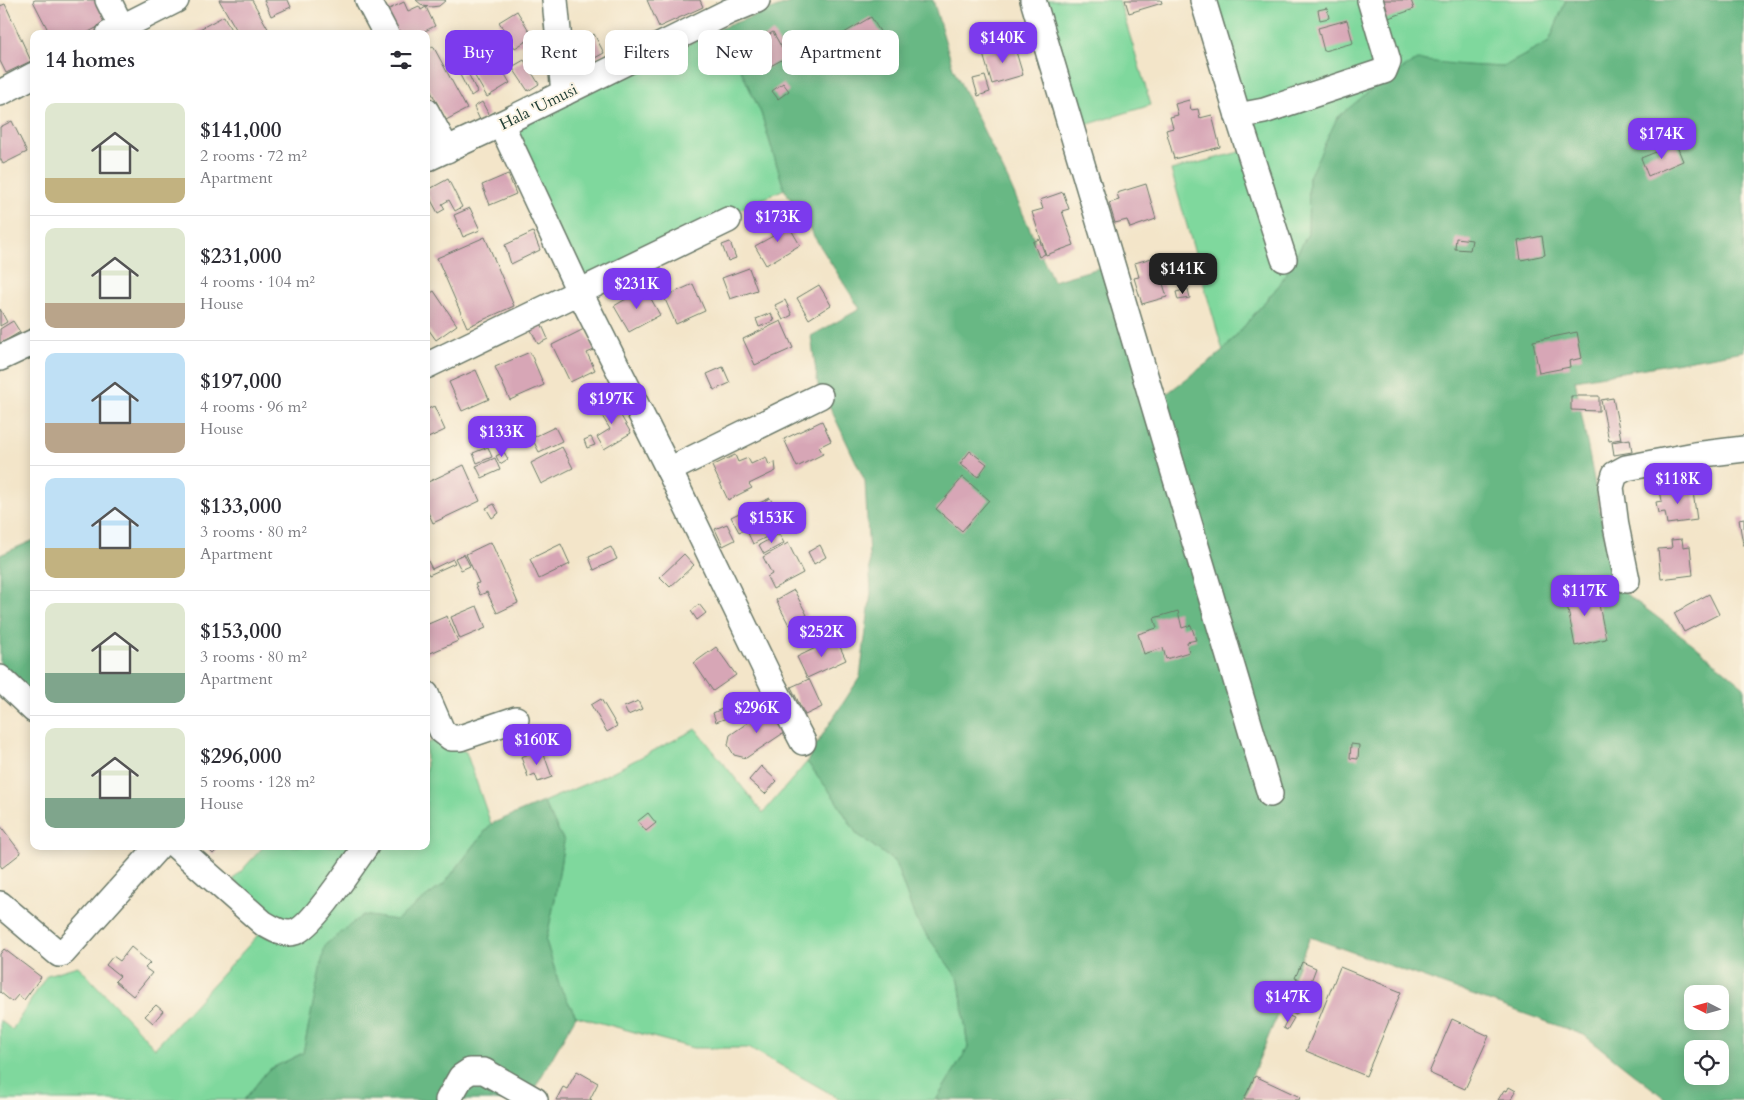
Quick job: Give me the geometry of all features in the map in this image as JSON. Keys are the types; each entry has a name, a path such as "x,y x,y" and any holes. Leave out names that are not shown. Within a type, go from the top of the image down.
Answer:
{"street":[{"path":"108,0 118,30"},
{"path":"120,30 176,0"},
{"path":"368,0 384,30"},
{"path":"554,0 564,94"},
{"name":"Hala 'Umusi","path":"436,154 564,94 727,6 757,0"},
{"path":"1033,0 1270,794"},
{"path":"1202,0 1284,259"},
{"path":"1238,116 1264,112 1384,71 1388,61 1370,0"},
{"path":"0,93 30,76"},
{"path":"501,124 578,292 669,470 773,685 803,742"},
{"path":"430,128 436,154"},
{"path":"430,364 728,220"},
{"path":"0,358 30,344"},
{"path":"669,470 820,396"},
{"path":"1627,580 1616,526 1611,486 1615,474 1626,468 1744,449"},
{"path":"0,678 30,706"},
{"path":"430,703 442,731 451,738 460,738 516,719"},
{"path":"0,904 46,944 59,954 63,953 155,850"},
{"path":"181,850 263,922 277,932 294,933 309,923 363,850"},
{"path":"448,1100 461,1077 470,1071 484,1070 535,1100"}],"green space":[{"path":"797,0 933,0 953,68 1008,180 1053,281 1106,266 1161,398 1223,351 1280,284 1308,234 1309,177 1337,118 1379,83 1417,60 1503,67 1549,42 1566,0 1744,0 1744,351 1575,380 1614,585 1693,644 1744,687 1744,1100 1667,1100 1584,1035 1310,937 1242,1100 936,1100 968,1048 959,980 916,920 895,862 857,834 833,796 807,762 812,751 860,677 871,593 865,481 818,386 811,336 860,309 784,189 761,113 743,75 772,75 772,30 722,30 721,28"},
{"path":"1042,0 1119,0 1151,105 1079,127"},
{"path":"1216,0 1566,0 1549,42 1503,67 1464,65 1309,177 1308,234 1280,284 1223,351 1171,170 1255,148"},
{"path":"698,39 698,75 743,75 761,113 784,189 594,278 577,274 514,138 523,124 624,75 688,75 688,44"},
{"path":"30,542 30,707 0,679 0,555"},
{"path":"696,729 763,813 807,762 833,796 857,834 895,862 916,920 959,980 968,1048 936,1100 842,1100 750,1048 693,1048 576,1016 560,987 546,941 564,841 543,802 604,776"},
{"path":"437,739 466,752 491,824 444,884 396,921 363,915 314,1003 303,1053 268,1070 244,1100 0,1100 0,1020 12,1030 47,975 78,966 155,1048 259,934 273,939 371,850 430,850 430,742"},
{"path":"543,802 564,841 546,941 560,987 576,1016 528,1100 244,1100 268,1070 303,1053 325,945 363,915 396,920 444,884 491,824"},
{"path":"260,850 354,850 302,920 281,924 233,880"}],"building":[{"path":"96,0 107,22 92,30 48,30 33,1"},
{"path":"219,0 252,0 269,30 237,30"},
{"path":"264,0 288,0 291,7 271,16"},
{"path":"416,0 446,0 439,6 431,7 423,6"},
{"path":"647,0 700,0 703,7 659,27"},
{"path":"1125,0 1161,0 1162,3 1129,13"},
{"path":"1376,0 1411,0 1414,9 1383,20"},
{"path":"404,2 408,11 419,6 421,10 426,7 435,26 427,30 394,30 385,11"},
{"path":"5,4 30,59 30,61 6,73 0,61 0,6"},
{"path":"1327,8 1329,18 1320,20 1318,10"},
{"path":"517,11 529,30 523,30 523,43 515,48 513,45 513,30 504,30 499,22"},
{"path":"224,16 231,30 198,30"},
{"path":"871,17 879,30 849,30"},
{"path":"1347,20 1353,43 1324,51 1318,28"},
{"path":"772,33 782,48 782,60 772,65"},
{"path":"595,36 604,53 595,58"},
{"path":"1014,45 1023,75 992,84 983,54"},
{"path":"433,46 445,68 445,75 449,75 467,109 446,120 430,90 430,48"},
{"path":"523,61 523,75 533,75 539,84 528,91 513,66"},
{"path":"460,75 469,75 477,92 471,96"},
{"path":"474,75 505,75 510,83 487,97"},
{"path":"985,76 990,92 978,96 973,79"},
{"path":"783,83 789,91 778,99 772,91"},
{"path":"1189,100 1191,110 1198,109 1200,118 1212,115 1220,147 1174,159 1166,130 1173,128 1170,117 1178,115 1175,104"},
{"path":"482,102 489,115 480,120 474,107"},
{"path":"12,121 27,152 3,164 0,158 0,127"},
{"path":"1676,144 1683,161 1648,176 1641,158"},
{"path":"508,174 516,194 490,205 482,185"},
{"path":"448,179 462,207 455,211 449,200 442,204 445,209 438,213 430,198 430,189"},
{"path":"1146,184 1156,219 1130,228 1127,220 1115,223 1109,203 1119,200 1117,193"},
{"path":"1063,192 1069,209 1062,211 1074,245 1046,255 1032,212 1043,209 1040,200"},
{"path":"470,208 480,230 463,237 454,215"},
{"path":"786,221 800,245 766,265 755,246 773,236 769,230"},
{"path":"533,232 540,250 511,264 505,245"},
{"path":"1542,236 1545,255 1521,260 1518,241"},
{"path":"485,237 514,306 467,327 437,258"},
{"path":"1456,238 1472,240 1470,250 1455,249"},
{"path":"1039,239 1045,254 1039,257 1033,242"},
{"path":"730,242 736,258 728,261 722,245"},
{"path":"1155,257 1167,297 1142,304 1134,278 1139,277 1135,263"},
{"path":"749,268 757,290 730,299 722,278"},
{"path":"693,284 705,311 676,324 664,297"},
{"path":"819,285 831,305 809,319 797,298"},
{"path":"645,288 660,315 629,332 614,306"},
{"path":"1188,289 1190,298 1178,300 1176,292"},
{"path":"434,291 457,325 436,340 430,332 430,294"},
{"path":"785,300 792,315 783,320 775,305"},
{"path":"0,309 7,322 0,326"},
{"path":"771,313 774,321 759,327 756,319"},
{"path":"13,321 20,332 0,344 0,329"},
{"path":"781,321 793,348 755,365 743,339"},
{"path":"541,323 548,339 538,344 530,328"},
{"path":"584,329 594,350 587,353 595,370 570,382 552,345"},
{"path":"1577,332 1582,358 1569,361 1570,367 1539,373 1533,341"},
{"path":"530,352 544,385 510,400 495,367"},
{"path":"723,367 730,383 714,390 707,374"},
{"path":"476,370 489,399 462,411 449,382"},
{"path":"1571,396 1599,396 1599,411 1571,410"},
{"path":"1613,398 1621,439 1609,441 1601,400"},
{"path":"611,399 631,433 604,449 597,437 610,429 597,408"},
{"path":"434,406 445,430 430,437 430,408"},
{"path":"822,421 831,441 819,447 823,454 797,467 784,439"},
{"path":"555,427 562,441 539,452 532,438"},
{"path":"591,437 595,445 587,448 584,440"},
{"path":"1630,439 1632,452 1614,455 1612,442"},
{"path":"488,447 492,457 477,463 473,453"},
{"path":"562,447 573,468 541,484 531,463"},
{"path":"970,451 987,464 978,477 960,464"},
{"path":"504,452 508,459 500,464 496,456"},
{"path":"735,455 738,462 748,458 751,464 766,457 769,465 775,462 776,471 749,484 752,488 728,500 712,466"},
{"path":"495,458 500,470 482,478 476,466"},
{"path":"464,465 480,501 433,523 430,517 430,481"},
{"path":"963,477 989,500 962,531 936,509"},
{"path":"1692,485 1697,520 1667,524 1665,512 1658,513 1656,502 1662,501 1660,490"},
{"path":"770,498 784,528 753,544 746,529 739,532 731,517"},
{"path":"494,504 499,513 492,518 486,508"},
{"path":"1744,518 1744,545 1743,545 1739,519"},
{"path":"727,524 735,540 723,546 715,529"},
{"path":"779,534 784,543 764,554 759,545"},
{"path":"1682,539 1683,547 1690,546 1693,575 1661,579 1658,549 1672,548 1671,540"},
{"path":"491,542 518,603 497,613 487,592 480,595 475,584 479,583 466,554"},
{"path":"788,543 803,573 773,589 767,577 772,574 763,557"},
{"path":"561,544 570,564 539,579 530,559"},
{"path":"820,545 826,557 814,564 808,552"},
{"path":"611,547 617,559 594,570 589,557"},
{"path":"464,554 470,566 461,570 455,558"},
{"path":"684,554 694,565 670,587 660,577"},
{"path":"453,559 455,563 430,575 430,565 432,569"},
{"path":"1575,587 1576,594 1596,590 1606,639 1575,646 1564,589"},
{"path":"794,590 807,615 789,625 776,600"},
{"path":"1709,594 1719,614 1684,632 1674,613"},
{"path":"699,604 706,613 697,620 691,611"},
{"path":"477,606 486,628 460,639 451,617"},
{"path":"1178,611 1182,628 1191,625 1196,640 1187,642 1189,652 1166,659 1163,648 1144,654 1138,634 1157,628 1154,618"},
{"path":"447,616 458,641 430,653 430,623"},
{"path":"836,638 846,660 807,678 797,657"},
{"path":"716,647 736,675 713,691 694,663"},
{"path":"809,679 822,707 805,715 791,687"},
{"path":"601,699 617,726 607,732 591,705"},
{"path":"638,701 642,709 628,715 624,707"},
{"path":"728,706 732,716 716,722 713,713"},
{"path":"772,706 788,730 746,758 734,755 728,745 730,735"},
{"path":"1351,744 1359,745 1358,759 1350,758"},
{"path":"542,749 552,777 538,782 535,774 528,777 521,757"},
{"path":"761,766 777,781 765,794 749,780"},
{"path":"648,813 656,823 646,831 638,821"},
{"path":"0,825 21,853 2,868 0,865"},
{"path":"209,850 217,850 213,854"},
{"path":"131,947 150,963 145,968 152,973 133,996 115,981 120,976 106,965 113,956 120,961"},
{"path":"4,949 41,977 24,1000 18,995 12,1002 0,992 0,954"},
{"path":"1302,962 1316,968 1310,984 1295,978"},
{"path":"1340,967 1401,992 1366,1076 1306,1051"},
{"path":"1300,981 1306,984 1300,998 1294,996"},
{"path":"1306,986 1311,987 1306,1001 1302,999"},
{"path":"1297,1001 1302,1003 1296,1015 1291,1013"},
{"path":"156,1005 163,1011 153,1023 145,1016"},
{"path":"1289,1016 1294,1018 1287,1030 1283,1028"},
{"path":"1452,1019 1489,1036 1465,1089 1429,1073"},
{"path":"577,1071 598,1083 590,1099 592,1100 556,1100 563,1087 567,1089"},
{"path":"1255,1076 1300,1097 1299,1100 1244,1099"},
{"path":"1509,1087 1516,1091 1511,1100 1498,1100 1504,1090 1507,1091"}]}
